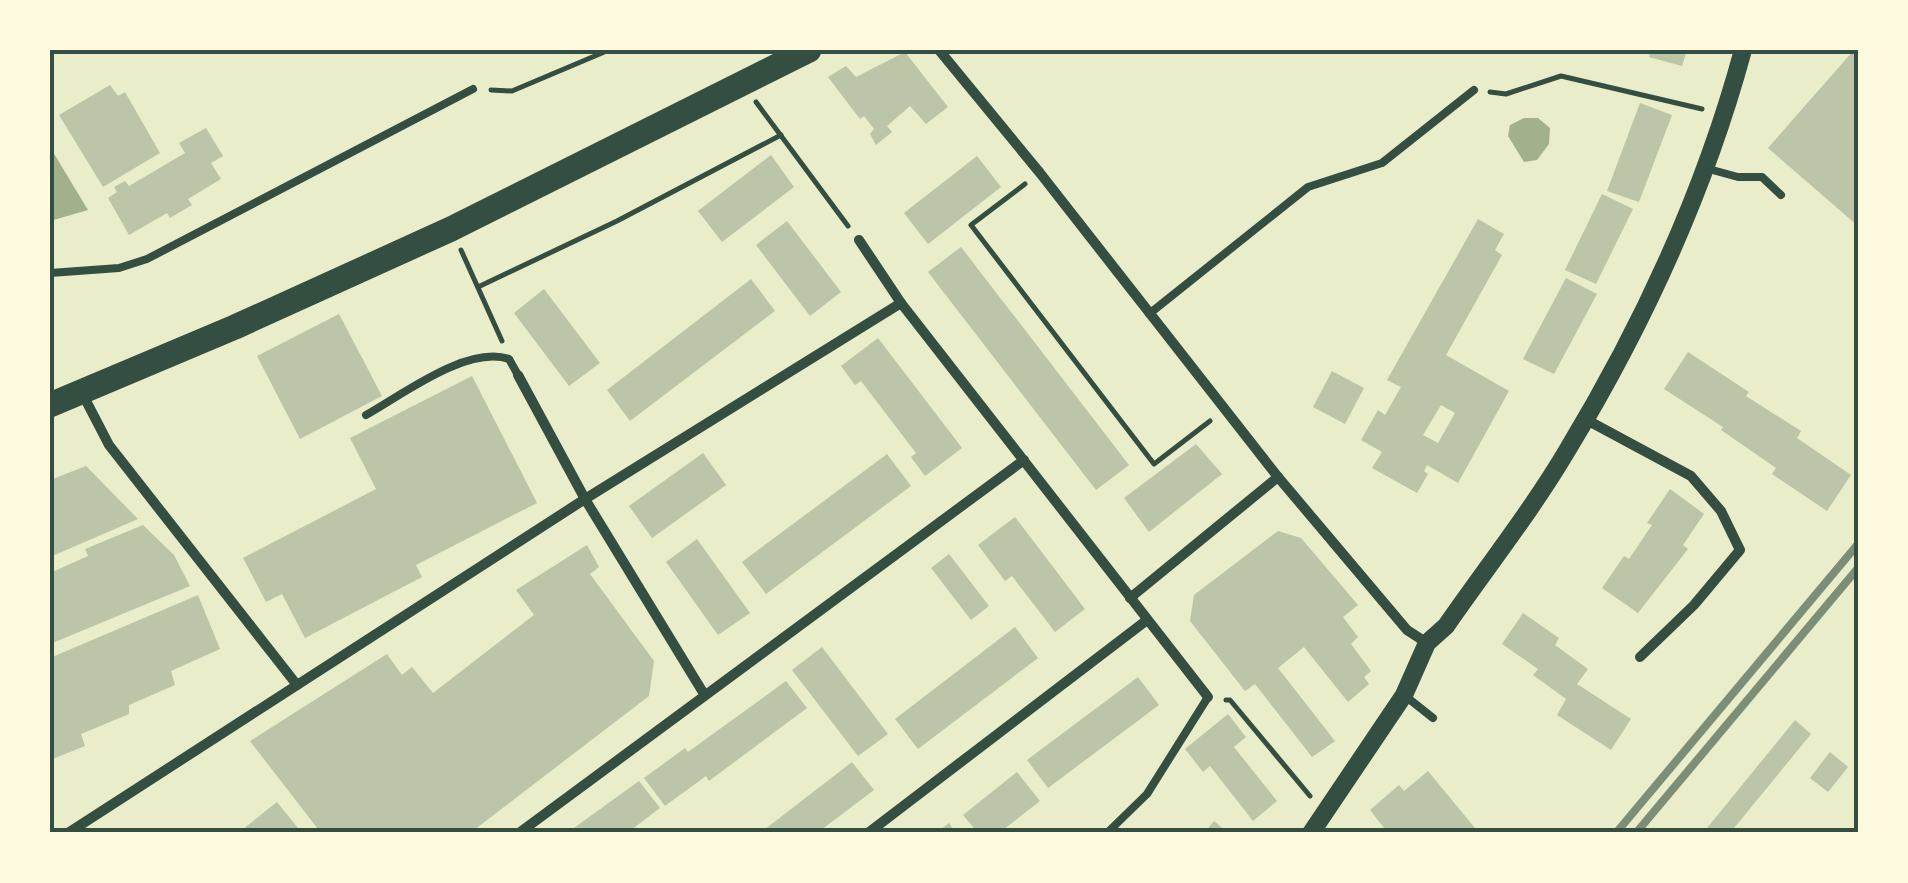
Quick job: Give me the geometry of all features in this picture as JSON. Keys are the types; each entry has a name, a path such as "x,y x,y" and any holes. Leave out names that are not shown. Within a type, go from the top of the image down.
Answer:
{"main road":[{"path":"50,405 451,229 809,50"}],"street":[{"path":"939,50 1278,477 1407,630 1427,643"},
{"path":"1311,833 1404,695 1427,643 1446,626 1585,419 1658,284 1705,168 1743,50"},
{"path":"859,240 901,303 1208,697"},
{"path":"68,833 585,500 901,303"},
{"path":"518,375 585,500 704,694"},
{"path":"81,391 109,446 297,685"},
{"path":"1585,419 1692,476 1722,511 1740,550 1694,605 1640,657"},
{"path":"519,833 1024,460"},
{"path":"1130,598 1278,477"},
{"path":"868,833 1147,620"}],"lane":[{"path":"50,273 119,268 148,259 473,89"},
{"path":"1148,314 1308,187 1382,163 1474,90"},
{"path":"1705,168 1738,178 1762,176 1780,195"},
{"path":"366,416 458,363 498,356 509,359 518,375"},
{"path":"1404,695 1432,718"},
{"path":"1107,833 1147,794 1208,697"}],"path":[{"path":"473,89 512,91 608,50"},
{"path":"1474,90 1506,94 1561,76 1724,115"},
{"path":"742,84 859,240"},
{"path":"478,287 618,221 781,135"},
{"path":"1040,173 971,225 1154,464 1224,410"},
{"path":"451,229 518,375"},
{"path":"1208,697 1230,700 1308,794 1328,810"}],"shaded area":[{"path":"1524,118 1538,118 1550,128 1549,144 1537,160 1524,162 1508,136 1510,125"},
{"path":"50,147 88,210 50,221"}],"building":[{"path":"1651,50 1687,50 1682,66 1649,57"},
{"path":"1858,50 1858,226 1768,148"},
{"path":"905,52 948,107 926,124 910,106 887,126 892,132 876,145 870,134 874,129 864,116 860,119 828,77 846,66 856,77"},
{"path":"110,85 118,96 125,92 160,153 103,187 59,115"},
{"path":"1640,103 1672,115 1639,202 1607,191"},
{"path":"206,128 223,156 211,163 221,179 188,199 192,205 170,218 167,213 129,235 108,198 117,192 114,187 125,181 129,186 185,153 179,143"},
{"path":"771,155 794,187 722,242 698,211"},
{"path":"977,156 1001,187 928,244 904,213"},
{"path":"1602,194 1633,209 1596,284 1565,270"},
{"path":"1478,219 1504,234 1495,250 1502,255 1446,355 1509,391 1458,483 1427,465 1424,471 1428,474 1417,493 1372,468 1382,452 1361,440 1378,410 1385,415 1401,387 1387,380","holes":["1441,405 1455,413 1438,443 1423,435"]},
{"path":"787,221 841,292 810,316 756,245"},
{"path":"961,247 1129,465 1096,490 928,272"},
{"path":"1566,278 1597,294 1554,374 1523,359"},
{"path":"751,279 775,311 630,421 607,390"},
{"path":"544,289 600,363 569,386 514,313"},
{"path":"339,314 382,396 300,439 257,356"},
{"path":"878,338 962,448 925,476 911,457 916,453 861,381 855,385 841,366"},
{"path":"1688,352 1801,431 1797,438 1851,475 1827,511 1772,474 1776,468 1721,430 1723,427 1664,389"},
{"path":"1332,371 1364,388 1345,424 1313,407"},
{"path":"472,376 537,503 416,565 422,577 305,638 282,594 266,602 243,558 376,489 350,438"},
{"path":"1196,444 1222,474 1149,532 1124,498"},
{"path":"703,453 726,485 652,538 629,506"},
{"path":"887,454 911,486 766,594 742,562"},
{"path":"86,466 138,519 50,557 50,480"},
{"path":"1670,489 1704,514 1683,545 1688,549 1638,613 1602,588 1624,556 1629,559"},
{"path":"1015,517 1085,609 1055,632 1012,576 1005,581 978,545"},
{"path":"143,525 174,555 190,586 50,644 50,573 88,556 85,549"},
{"path":"1278,531 1301,538 1358,605 1343,617 1358,637 1351,644 1371,671 1364,677 1369,684 1348,702 1304,647 1278,668 1335,741 1312,757 1255,684 1245,691 1190,621 1194,595"},
{"path":"697,539 750,613 718,635 666,562"},
{"path":"587,545 599,567 590,574 654,661 649,696 470,833 321,833 250,741 387,654 402,675 412,667 433,693 534,615 516,590"},
{"path":"949,554 989,606 971,620 931,568"},
{"path":"198,595 220,649 171,671 175,685 129,705 129,714 81,734 85,746 50,760 50,658"},
{"path":"1523,613 1559,638 1555,645 1588,669 1577,684 1631,719 1611,750 1557,715 1566,699 1533,675 1538,669 1502,644"},
{"path":"1015,627 1038,658 918,749 895,719"},
{"path":"822,647 888,734 858,756 792,670"},
{"path":"1138,677 1159,705 1048,788 1027,760"},
{"path":"786,681 807,708 709,781 706,776 665,806 644,778 685,748 688,752"},
{"path":"1228,714 1246,737 1234,747 1277,801 1253,821 1210,766 1203,772 1185,749"},
{"path":"1795,720 1811,734 1730,833 1703,833"},
{"path":"1830,752 1848,767 1828,792 1810,778"},
{"path":"852,762 874,790 817,833 760,833"},
{"path":"1428,771 1479,833 1388,833 1370,810 1399,785 1404,791"},
{"path":"1017,772 1040,801 999,833 978,833 963,815"},
{"path":"639,781 660,808 627,833 567,833"},
{"path":"277,802 302,833 238,833"},
{"path":"1214,821 1228,833 1204,833"},
{"path":"949,823 956,833 936,833"}],"railway":[{"path":"1616,833 1858,544"},
{"path":"1636,833 1858,568"}]}
